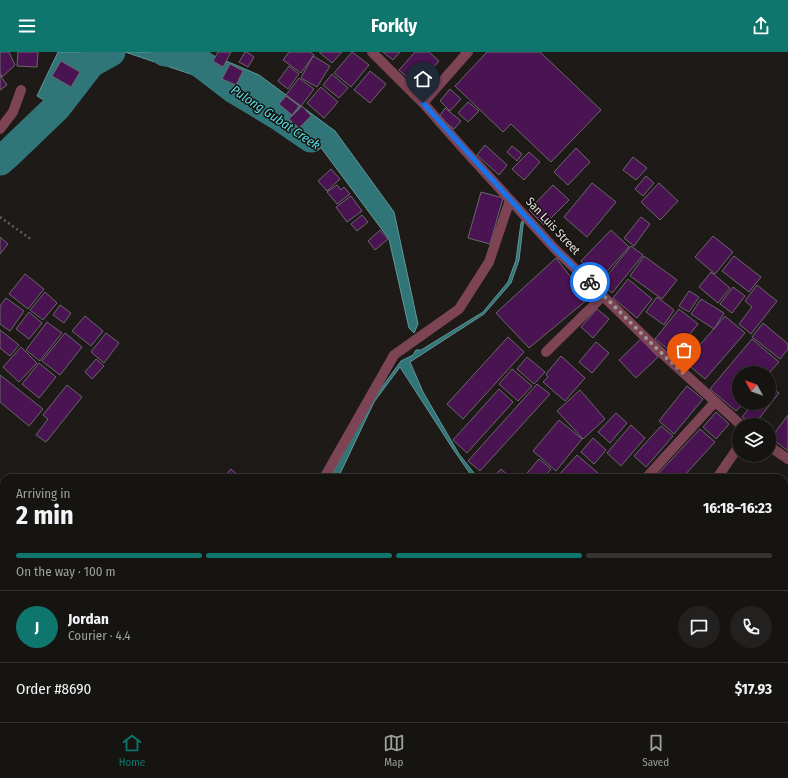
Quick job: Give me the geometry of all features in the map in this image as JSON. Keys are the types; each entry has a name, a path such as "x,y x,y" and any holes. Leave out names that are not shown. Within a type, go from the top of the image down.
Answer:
{"street":[{"name":"San Luis Street","path":"372,52 423,103 555,249 654,346 733,418"},
{"path":"423,103 468,52"},
{"path":"0,129 13,112 22,90"},
{"path":"326,474 394,355 459,308 489,262 510,200"},
{"path":"546,352 603,296"},
{"path":"650,474 715,402"},
{"path":"776,451 788,459"},
{"path":"720,474 732,456"}],"path":[{"path":"0,217 32,240"}],"water":[{"path":"58,52 98,52 73,63 60,104 57,107 37,96"},
{"path":"125,52 205,52 259,75 335,131 394,212 418,324 414,333 409,328 389,239 322,149 250,94"},
{"path":"524,217 519,260 511,283 484,314 410,362 423,392 459,454 475,474 470,474 400,367 374,402 340,474 332,474 369,405 401,361 413,355 416,350 421,350 483,312 508,282 516,260 521,223"}],"building":[{"path":"0,52 9,52 15,65 2,77 0,72"},
{"path":"18,52 38,52 37,67 17,66"},
{"path":"218,52 231,52 223,67 213,61"},
{"path":"245,52 254,57 248,67 239,62"},
{"path":"289,52 310,52 314,55 301,73 283,60"},
{"path":"319,52 342,52 332,63"},
{"path":"352,52 369,65 351,87 334,73"},
{"path":"383,52 400,52 393,60"},
{"path":"415,52 429,52 439,61 417,86 399,70"},
{"path":"487,52 540,52 601,110 551,162 511,124 503,132 455,86"},
{"path":"313,56 330,66 317,87 301,78"},
{"path":"61,61 80,72 71,87 52,76"},
{"path":"230,64 243,71 236,85 222,79"},
{"path":"289,66 299,74 288,89 278,81"},
{"path":"370,71 386,84 370,103 354,90"},
{"path":"332,74 348,88 339,98 323,85"},
{"path":"0,75 7,85 0,90"},
{"path":"299,78 314,89 301,106 286,95"},
{"path":"321,87 338,102 324,118 307,103"},
{"path":"450,89 461,99 450,111 440,101"},
{"path":"286,96 299,106 292,115 279,104"},
{"path":"468,102 479,111 468,122 458,113"},
{"path":"302,106 311,116 299,128 289,119"},
{"path":"445,108 461,121 454,129 439,117"},
{"path":"485,145 507,165 499,175 477,155"},
{"path":"512,146 522,154 517,161 507,152"},
{"path":"576,148 590,162 568,185 554,172"},
{"path":"529,152 540,162 524,180 512,169"},
{"path":"633,157 647,168 636,180 623,170"},
{"path":"331,169 340,179 327,191 318,181"},
{"path":"646,176 654,183 643,196 635,189"},
{"path":"592,183 616,202 587,237 564,217"},
{"path":"659,183 678,201 660,220 641,202"},
{"path":"337,185 341,190 344,187 350,194 337,204 327,192"},
{"path":"553,185 569,200 544,225 529,210"},
{"path":"481,192 503,198 490,244 468,238"},
{"path":"351,196 362,211 347,222 336,207"},
{"path":"362,215 368,222 357,231 351,224"},
{"path":"641,217 650,224 634,246 624,238"},
{"path":"380,230 388,239 375,250 368,241"},
{"path":"611,230 629,247 600,279 581,261"},
{"path":"713,236 733,252 715,274 695,257"},
{"path":"0,237 8,244 0,254"},
{"path":"631,246 643,255 612,293 601,283"},
{"path":"644,256 677,280 662,299 630,276"},
{"path":"734,256 761,277 749,292 722,271"},
{"path":"556,258 588,299 529,348 496,313"},
{"path":"711,272 730,288 718,303 699,287"},
{"path":"25,274 44,289 28,309 9,294"},
{"path":"628,279 652,299 637,318 613,298"},
{"path":"757,285 777,301 751,334 739,324 752,307 745,301"},
{"path":"733,287 745,296 732,313 720,304"},
{"path":"689,291 699,297 689,312 679,306"},
{"path":"45,292 57,303 43,320 30,310"},
{"path":"657,297 674,310 664,325 646,312"},
{"path":"6,298 24,311 10,331 0,324 0,306"},
{"path":"701,299 724,313 714,329 691,314"},
{"path":"60,305 71,313 64,323 53,315"},
{"path":"597,309 609,319 593,338 581,327"},
{"path":"679,309 698,324 674,354 655,339"},
{"path":"29,312 42,323 29,339 16,329"},
{"path":"85,316 103,331 91,346 72,331"},
{"path":"725,316 745,333 705,379 685,362"},
{"path":"47,322 62,333 40,361 26,350"},
{"path":"763,323 788,344 788,349 780,359 752,337"},
{"path":"0,330 19,345 10,356 0,348"},
{"path":"65,333 82,347 60,375 42,361"},
{"path":"106,333 119,343 104,363 91,352"},
{"path":"508,337 524,352 463,419 447,404"},
{"path":"641,339 658,357 636,378 619,360"},
{"path":"752,339 779,362 775,366 732,366 732,408 710,389"},
{"path":"596,342 609,353 592,373 579,362"},
{"path":"21,347 37,363 19,382 3,367"},
{"path":"561,356 585,378 565,401 543,382 548,377 546,374"},
{"path":"527,357 545,372 534,384 517,369"},
{"path":"96,359 104,366 92,379 85,372"},
{"path":"39,363 56,377 39,398 22,384"},
{"path":"512,369 532,386 518,401 499,384"},
{"path":"0,375 43,409 29,426 0,402"},
{"path":"537,384 550,394 480,471 468,461"},
{"path":"67,385 82,397 46,442 36,435 48,419 43,415"},
{"path":"687,386 703,399 674,434 659,421"},
{"path":"499,389 513,402 467,453 453,440"},
{"path":"580,390 605,419 583,439 557,411"},
{"path":"748,410 766,410 759,418 742,417"},
{"path":"716,412 729,424 716,439 703,427"},
{"path":"616,413 627,423 610,443 598,432"},
{"path":"788,415 788,451 776,442 776,431"},
{"path":"559,420 582,439 556,471 533,451"},
{"path":"631,425 645,438 621,466 607,453"},
{"path":"661,426 673,436 646,467 634,456"},
{"path":"700,429 715,442 686,474 658,474"},
{"path":"593,438 606,450 594,464 581,452"},
{"path":"577,455 598,473 597,474 560,474"},
{"path":"539,459 551,469 547,474 526,474"},
{"path":"231,469 237,474 227,474"},
{"path":"501,469 507,474 496,474"}],"waterway":[{"name":"Pulong Gubat Creek","path":"0,161 57,107 91,63 111,52"},
{"name":"Pulong Gubat Creek","path":"165,52 187,53 234,89 279,116 311,138"}],"way so far":[{"path":"590,282 684,374"}],"route":[{"path":"423,103 555,249 590,282"}]}
